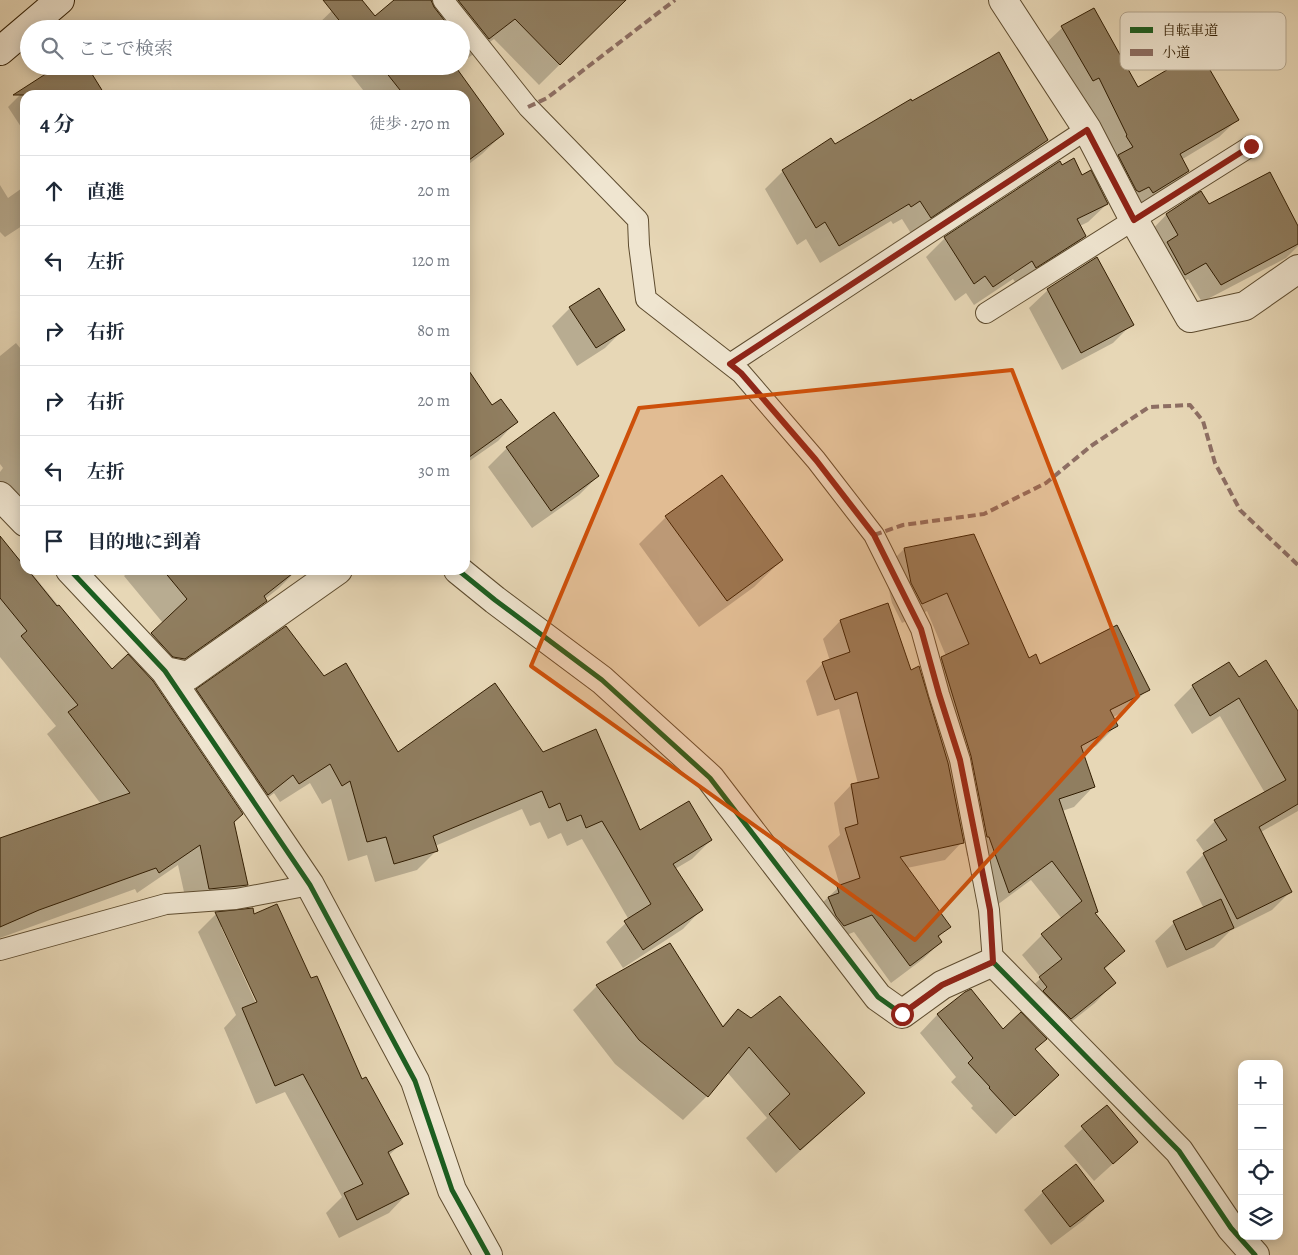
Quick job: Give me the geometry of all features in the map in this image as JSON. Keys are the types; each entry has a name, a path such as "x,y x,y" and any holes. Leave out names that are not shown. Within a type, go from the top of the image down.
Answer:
{"street":[{"path":"36,20 60,0"},
{"path":"1003,0 1087,130 1134,220 1190,318 1246,306 1298,269"},
{"path":"0,51 20,34"},
{"path":"0,496 20,517"},
{"path":"75,575 165,671 310,885 415,1081 452,1190 488,1255"},
{"path":"165,671 188,676 331,575"},
{"path":"464,575 602,680 710,778 878,997 902,1014 942,985 993,962 1179,1151 1232,1228 1255,1255"}],"lane":[{"path":"443,0 459,20"},
{"path":"470,34 528,107 638,220 639,245 646,298 741,373 816,460 874,535 921,629 960,760 990,910 993,962"},
{"path":"730,364 1087,130"},
{"path":"986,313 1251,146"},
{"path":"0,950 166,904 236,899 310,885"}],"highlighted area":[{"path":"1012,370 1138,696 915,940 531,666 639,408"}],"building":[{"path":"323,0 362,0 375,16 394,0 431,0 444,20 339,20"},
{"path":"458,0 626,0 560,65 515,19 489,39"},
{"path":"1094,8 1120,55 1120,70 1129,70 1138,87 1167,70 1210,70 1239,120 1180,154 1189,171 1153,193 1149,187 1139,192 1136,190 1118,155 1133,147 1099,78 1093,81 1061,26"},
{"path":"999,52 1048,140 931,218 920,201 911,207 909,204 839,246 825,222 816,228 782,170 831,138 835,144 911,99 912,101"},
{"path":"44,75 93,75 102,90 21,90"},
{"path":"388,75 461,75 504,134 470,159 470,90 400,90"},
{"path":"20,90 20,95 13,95"},
{"path":"1074,158 1082,175 1091,170 1108,204 1077,219 1086,236 1036,268 1032,261 993,287 985,276 974,284 944,237 1060,161 1062,165"},
{"path":"1270,172 1298,226 1298,244 1221,285 1206,263 1185,275 1167,242 1178,235 1166,214 1201,191 1209,204"},
{"path":"1097,257 1134,325 1081,353 1047,289"},
{"path":"599,288 625,330 596,348 569,307"},
{"path":"470,372 492,405 501,399 518,422 470,456"},
{"path":"554,412 599,476 551,511 506,447"},
{"path":"722,475 783,560 727,601 665,516"},
{"path":"974,534 1029,658 1036,654 1040,664 1117,625 1150,690 1110,710 1118,726 1081,746 1095,787 1059,799 1098,912 1095,913 1125,951 1104,968 1116,983 1071,1019 1043,991 1047,987 1039,977 1062,959 1041,934 1082,901 1052,861 1009,893 989,837 987,837 971,756 941,657 969,644 947,593 922,604 911,583 904,548"},
{"path":"0,536 20,561 20,575 32,575 112,669 128,654 153,681 243,814 234,822 248,885 209,889 200,845 159,873 156,868 39,910 0,927 0,838 130,793 68,712 78,705 21,636 27,631 0,598"},
{"path":"167,575 291,575 264,596 267,601 185,659 173,657 151,633 187,599"},
{"path":"888,603 911,670 919,666 948,763 964,843 900,857 951,927 938,936 942,942 910,966 872,915 844,926 836,916 828,897 839,893 837,886 860,878 845,828 858,824 851,784 879,778 857,692 835,700 822,662 850,652 840,620"},
{"path":"286,626 324,676 346,663 398,752 495,683 543,752 596,729 640,830 689,801 712,840 673,864 703,910 643,950 624,921 651,904 602,821 586,828 581,815 567,821 560,803 549,808 542,791 433,836 438,851 394,864 386,837 367,842 350,781 342,786 330,764 299,784 293,775 268,795 196,689"},
{"path":"1266,660 1298,711 1298,804 1259,827 1292,892 1237,919 1203,853 1227,840 1214,820 1286,780 1239,698 1210,716 1192,685 1229,662 1239,677"},
{"path":"1221,899 1234,928 1186,950 1173,921"},
{"path":"277,904 311,978 317,976 362,1079 366,1077 403,1144 388,1152 409,1194 357,1220 344,1193 363,1184 303,1074 275,1086 242,1008 257,1002 215,912 253,908 254,914"},
{"path":"670,943 723,1027 738,1009 751,1018 780,996 865,1093 800,1150 769,1114 790,1094 749,1047 708,1097 639,1040 596,985"},
{"path":"971,989 1003,1029 1021,1012 1047,1039 1035,1049 1059,1075 1015,1116 968,1063 973,1058 937,1014"},
{"path":"1107,1105 1138,1142 1113,1164 1081,1126"},
{"path":"1076,1164 1104,1201 1070,1227 1042,1191"}],"marked path":[{"path":"528,107 547,98 675,0"},
{"path":"874,535 903,525 984,514 1046,483 1091,446 1149,407 1190,405 1203,421 1215,463 1240,510 1298,565"}],"cycle path":[{"path":"75,575 165,671 310,885 415,1081 452,1190 488,1255"},
{"path":"464,575 602,680 710,778 878,997 902,1014 942,985 993,962 1179,1151 1231,1228 1255,1255"}],"route":[{"path":"902,1014 942,985 993,962 990,910 960,760 921,629 874,535 816,460 741,373 730,364 1087,130 1134,220 1251,146"}]}
